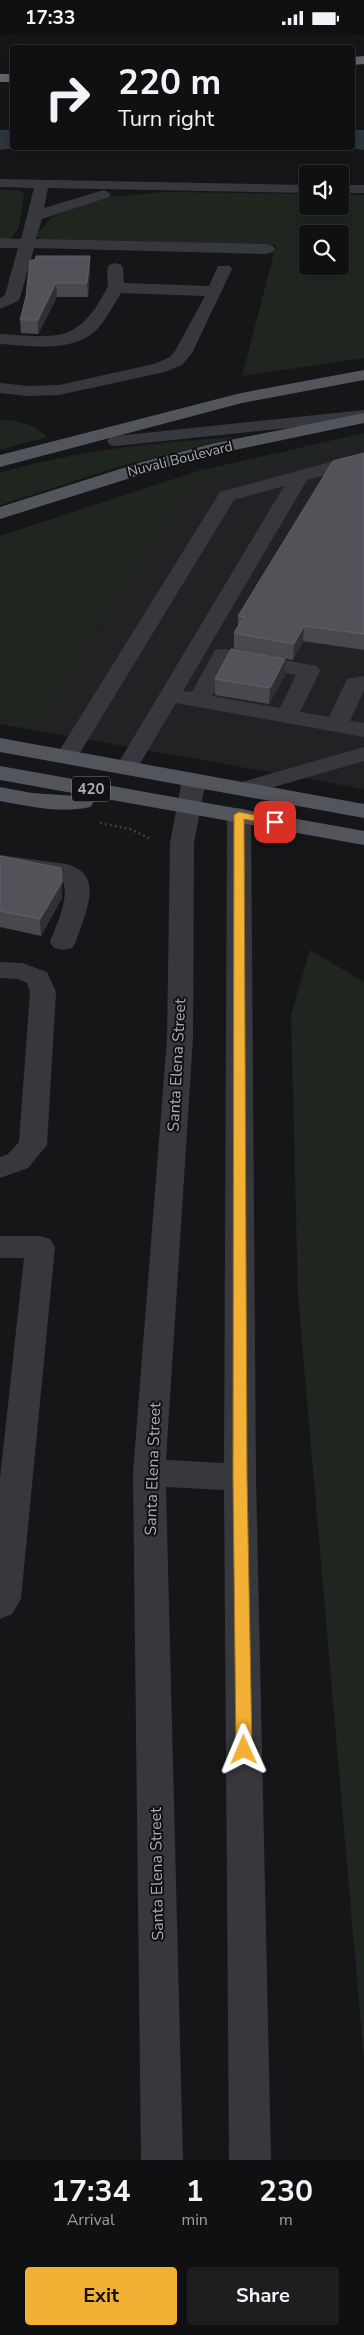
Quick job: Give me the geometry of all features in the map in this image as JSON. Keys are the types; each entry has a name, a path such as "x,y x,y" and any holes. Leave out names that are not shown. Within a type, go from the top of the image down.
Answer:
{"main road":[{"path":"0,461 241,398 364,375"},
{"name":"Nuvali Boulevard","path":"0,513 149,466 215,449 364,417"},
{"name":"420","path":"0,745 127,767 189,797"},
{"name":"420","path":"0,773 189,797 364,811"},
{"path":"0,794 32,800 189,797"},
{"name":"420","path":"241,802 364,838"}],"street":[{"path":"0,183 299,189"},
{"path":"4,299 28,243 36,216 42,184"},
{"path":"36,216 79,200 132,186"},
{"path":"349,189 364,189"},
{"path":"0,243 267,249"},
{"path":"0,339 52,342 79,335 93,324 116,288 115,268"},
{"path":"0,388 28,391 60,390 159,368 176,361 183,353 215,291 224,269"},
{"path":"116,288 215,291"},
{"name":"Nuvali Boulevard","path":"116,441 364,417"},
{"path":"67,756 227,496 364,459"},
{"path":"127,767 300,476"},
{"path":"198,701 223,655 308,671 287,716"},
{"path":"337,725 356,684 364,683"},
{"path":"170,695 364,730"},
{"path":"250,2160 240,1477 241,802 364,754"},
{"name":"Santa Elena Street","path":"162,2160 150,1473 180,1038 182,843 189,797"},
{"path":"0,862 66,871 75,878 79,891 63,942"},
{"path":"0,970 22,971 38,978 43,992 33,1145 18,1161 0,1168"},
{"path":"0,1247 40,1247 4,1599 0,1604"},
{"path":"150,1473 240,1477"}],"shaded area":[{"path":"0,190 19,190 24,193 20,223 17,230 7,241 0,242"},
{"path":"166,192 299,194 299,215 349,215 349,194 364,195 364,358 242,376 276,245 58,243 41,240 36,235 52,217 97,198"},
{"path":"0,420 25,424 47,437 0,450"},
{"path":"364,433 364,445 322,452 188,487 34,730 0,724 0,536 198,471"},
{"path":"237,437 121,466 0,505 0,473 58,458 118,448"},
{"path":"364,445 364,789 34,730 188,487 322,452"},
{"path":"310,950 364,982 364,2061 298,1296 291,1015"}],"building":[{"path":"36,256 90,256 87,283 56,283 38,320 20,320 26,297 30,260 35,260"},
{"path":"364,453 364,634 304,626 294,644 234,633 244,617 238,616 333,461"},
{"path":"231,649 285,659 270,688 215,679"},
{"path":"0,856 61,868 62,882 40,919 0,911"}],"waterway":[{"path":"0,140 10,140"},
{"path":"355,140 364,140"}],"route":[{"path":"244,1750 240,1477 239,815 275,822"}]}
